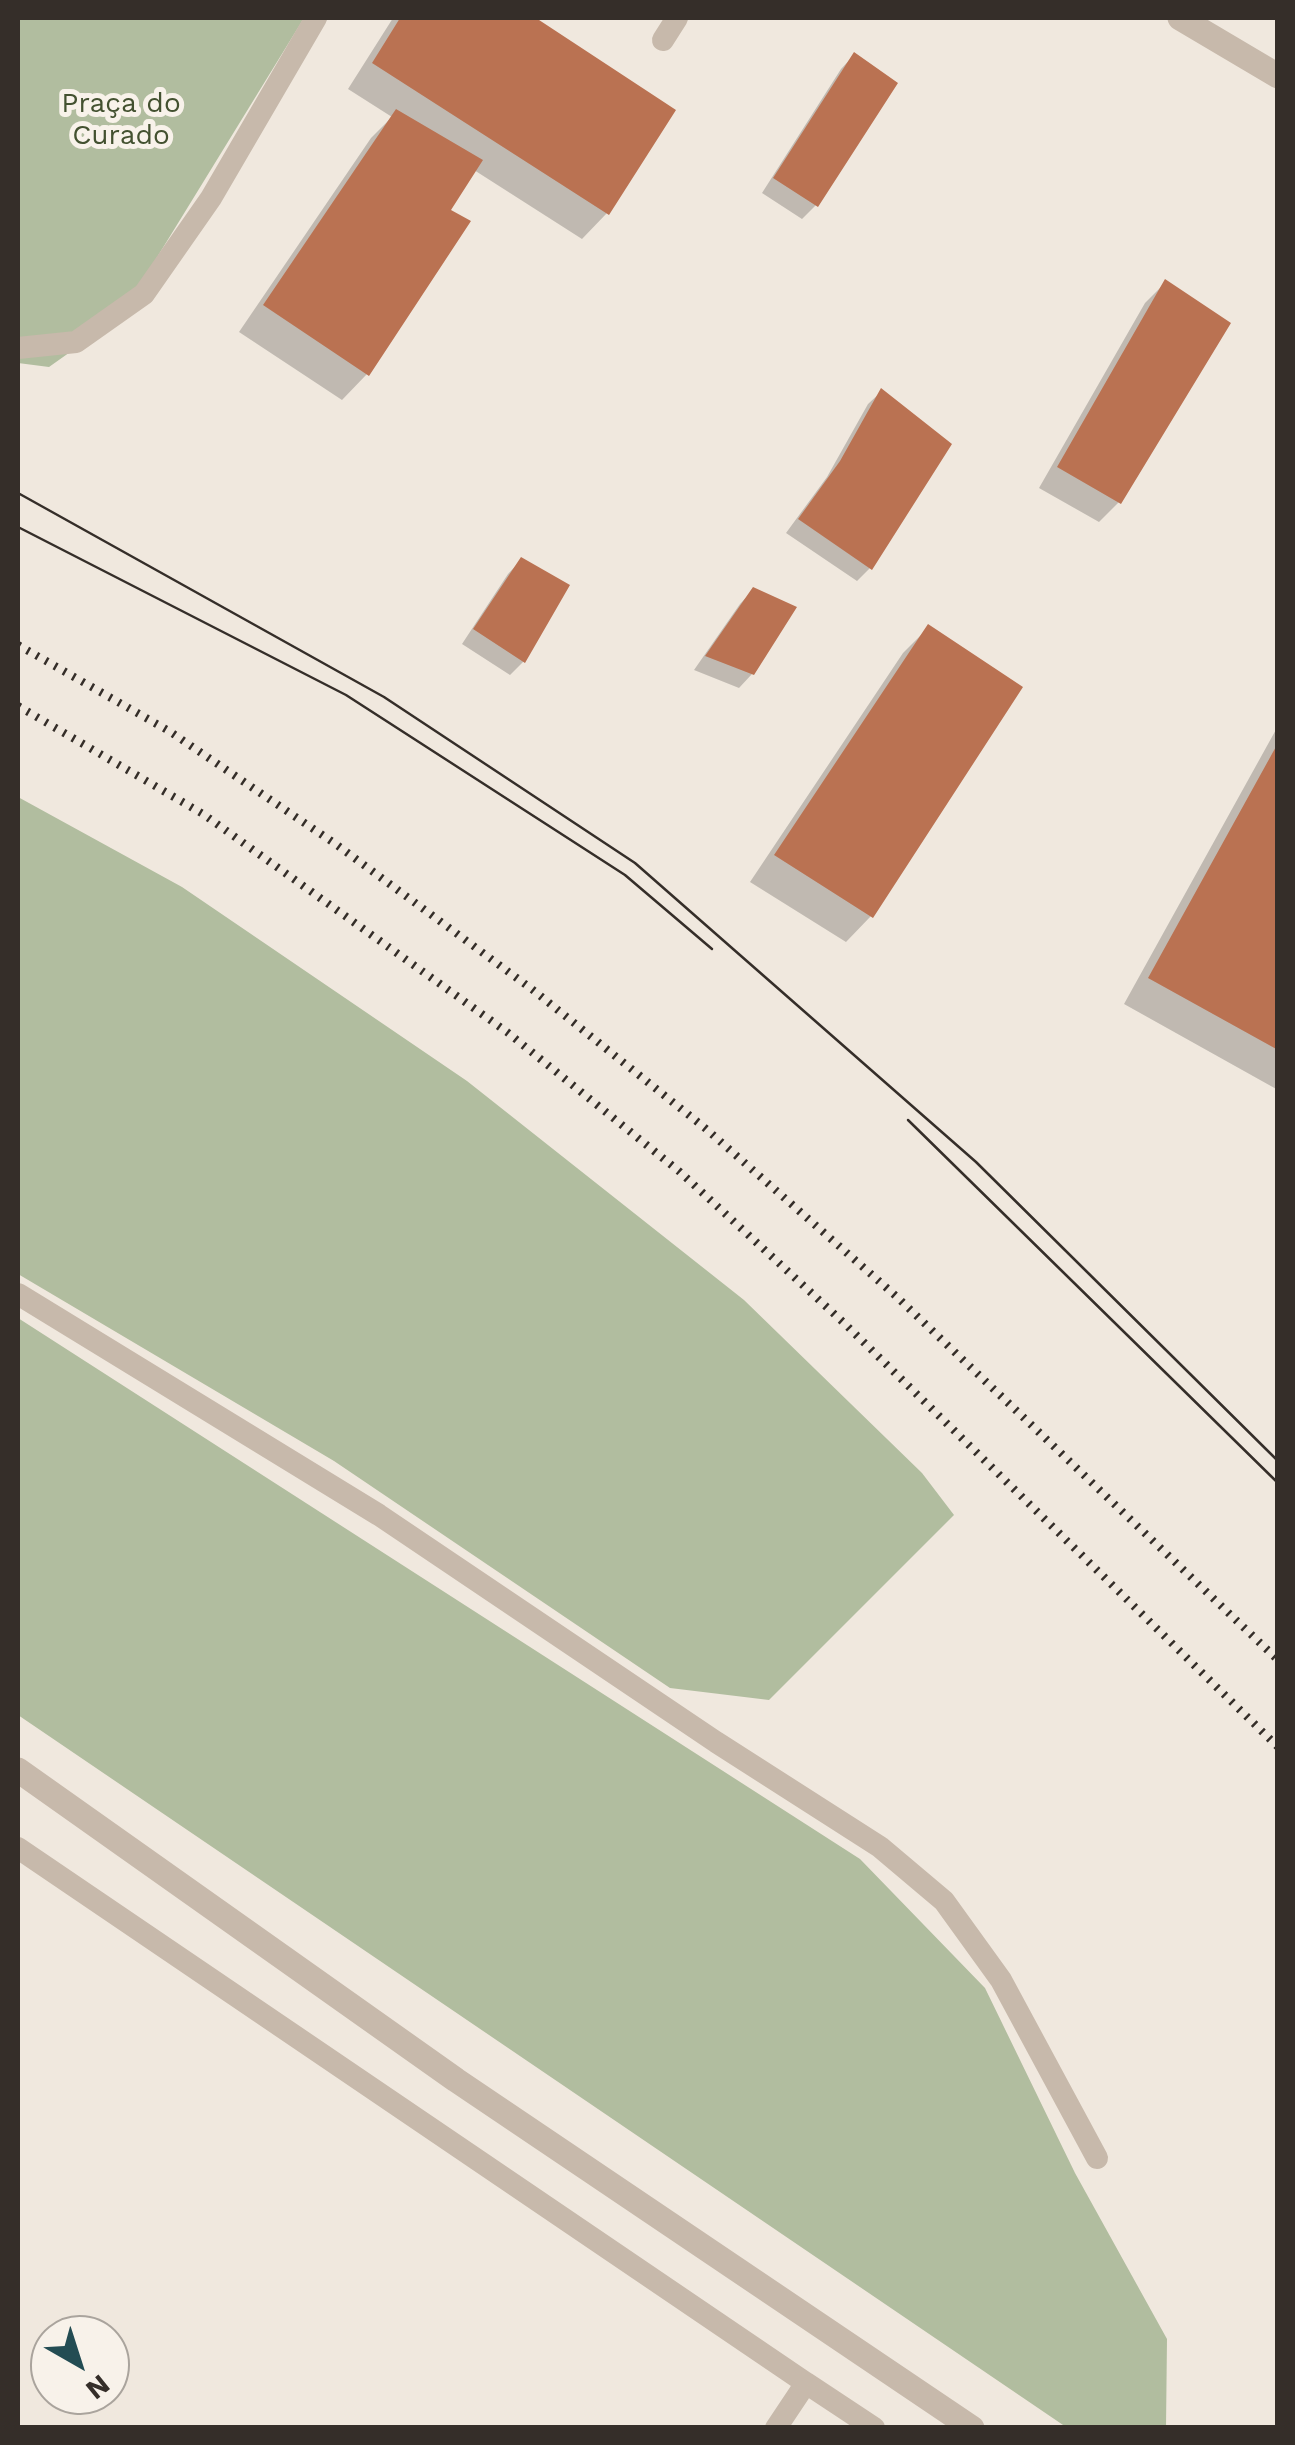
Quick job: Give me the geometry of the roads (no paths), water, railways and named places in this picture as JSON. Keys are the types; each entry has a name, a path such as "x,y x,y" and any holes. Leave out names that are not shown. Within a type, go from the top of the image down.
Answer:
{"street":[{"path":"1180,18 1278,76"},
{"path":"18,1770 456,2080 972,2428"}],"lane":[{"path":"18,348 76,342 144,294 210,198 316,18"},
{"path":"664,40 676,18"},
{"path":"18,1294 379,1515 716,1742 880,1846 944,1901 1001,1980 1097,2158"},
{"path":"18,1848 874,2428"},
{"path":"776,2428 806,2382"}],"tram line":[{"path":"18,493 384,697 635,863 976,1162 1278,1461"},
{"path":"18,527 346,695 625,875 712,949"},
{"path":"908,1120 1278,1483"}],"railway":[{"path":"18,645 169,731 337,845 533,990 705,1128 897,1297 1278,1660"},
{"path":"18,706 203,814 507,1032 680,1172 844,1323 1278,1747"}],"park label":[{"name":"Praça do Curado","path":"121,120"}]}
